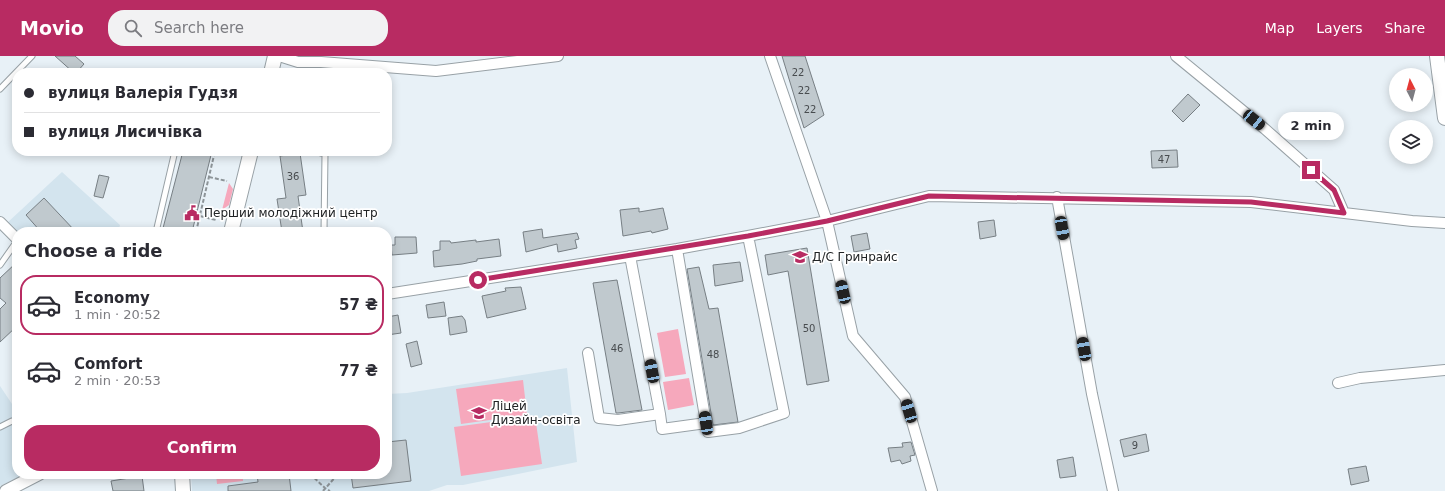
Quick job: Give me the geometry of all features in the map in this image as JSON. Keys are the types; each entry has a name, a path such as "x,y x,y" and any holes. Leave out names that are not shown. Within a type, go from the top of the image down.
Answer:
{"main road":[{"path":"272,68 275,56"},
{"path":"1440,58 1445,118"},
{"path":"232,227 250,156"},
{"path":"182,479 182,491"}],"street":[{"path":"279,56 298,62 321,62 436,71 558,56"},
{"path":"770,56 827,221 853,336 905,397 932,491"},
{"path":"1176,56 1265,129 1334,190 1344,213"},
{"path":"392,293 677,249 827,221 929,196 1057,197 1251,202 1412,221 1445,223"},
{"path":"1057,197 1092,394 1113,491"},
{"path":"0,222 12,235"},
{"path":"677,249 708,432 739,428 784,413 748,236"},
{"path":"630,256 662,429 706,423"},
{"path":"588,353 599,418 618,420 660,414"},
{"path":"1338,383 1360,378 1445,370"},
{"path":"6,491 29,479"}],"lane":[{"path":"20,68 32,56"},
{"path":"0,89 12,77"},
{"path":"157,227 174,156"},
{"path":"324,227 325,156"},
{"path":"0,265 12,247"},
{"path":"0,427 12,421"}],"path":[{"path":"197,227 214,156"},
{"path":"209,176 227,180"},
{"path":"200,216 216,220"},
{"path":"315,479 330,491"},
{"path":"323,491 333,479"}],"shaded area":[{"path":"62,172 120,225 119,227 12,228 7,223"},
{"path":"229,183 233,189 229,205 222,210"},
{"path":"678,329 686,374 665,377 657,333"},
{"name":"Ліцей Дизайн-освіта","path":"567,368 577,462 463,485 447,485 429,491 192,491 191,479 392,479 392,394 407,393"},
{"path":"689,378 694,405 668,410 663,382"},
{"path":"523,380 527,415 461,424 456,389"},
{"path":"0,386 12,404 12,479 15,479 0,486"},
{"path":"535,416 542,464 461,476 454,427"},
{"path":"216,479 243,479 243,481 217,484"}],"building":[{"path":"55,56 75,56 84,64 80,68 68,68"},
{"path":"782,56 805,56 824,115 804,128"},
{"path":"1188,94 1200,105 1183,122 1172,111"},
{"path":"1177,150 1178,167 1152,168 1151,151"},
{"path":"182,156 211,156 193,227 163,227"},
{"path":"280,156 300,156 306,195 298,196 302,227 281,227 277,199 286,198"},
{"path":"99,175 109,177 103,198 94,196"},
{"path":"44,198 71,227 37,227 26,215"},
{"path":"639,208 639,212 663,208 668,229 652,233 651,231 623,236 620,210"},
{"path":"994,220 996,236 980,239 978,222"},
{"path":"542,229 543,238 577,233 579,239 575,240 577,248 558,252 557,244 526,252 523,232"},
{"path":"867,233 870,249 854,252 851,236"},
{"path":"395,237 416,237 417,253 392,255 392,245 395,245"},
{"path":"499,239 501,256 477,259 477,261 462,264 434,267 433,251 440,250 440,241 450,241 451,243"},
{"path":"807,248 829,381 807,385 788,271 768,275 765,255"},
{"path":"740,262 743,281 715,286 713,265"},
{"path":"12,267 12,331 0,342 0,309 6,303 0,298 0,278"},
{"path":"699,267 709,309 718,308 738,422 713,425 687,269"},
{"path":"617,280 642,410 616,413 593,283"},
{"path":"521,287 526,309 487,318 482,296 506,291 505,288"},
{"path":"444,302 446,316 428,318 426,305"},
{"path":"398,315 401,333 392,334 392,316"},
{"path":"462,316 465,320 467,332 450,335 448,318"},
{"path":"417,341 422,364 411,367 406,344"},
{"path":"1146,434 1149,451 1124,457 1120,440"},
{"path":"406,440 411,481 353,488 352,479 392,479 392,441"},
{"path":"911,442 915,455 910,456 911,461 902,464 900,460 891,462 888,448 903,447 902,443"},
{"path":"1073,457 1076,476 1060,478 1057,460"},
{"path":"1366,466 1369,481 1351,485 1348,469"},
{"path":"123,479 142,479 144,491 113,491 111,481"},
{"path":"258,479 290,479 291,491 228,491 228,486 258,482"}],"place":[{"name":"Перший молодіжний центр","path":"192,213"},
{"name":"Д/С Гринрайс","path":"800,257"},
{"name":"Ліцей Дизайн-освіта","path":"479,413"}],"route":[{"path":"478,280 677,249 748,236 827,221 929,196 1057,197 1251,202 1344,213 1334,190 1311,170"}]}
